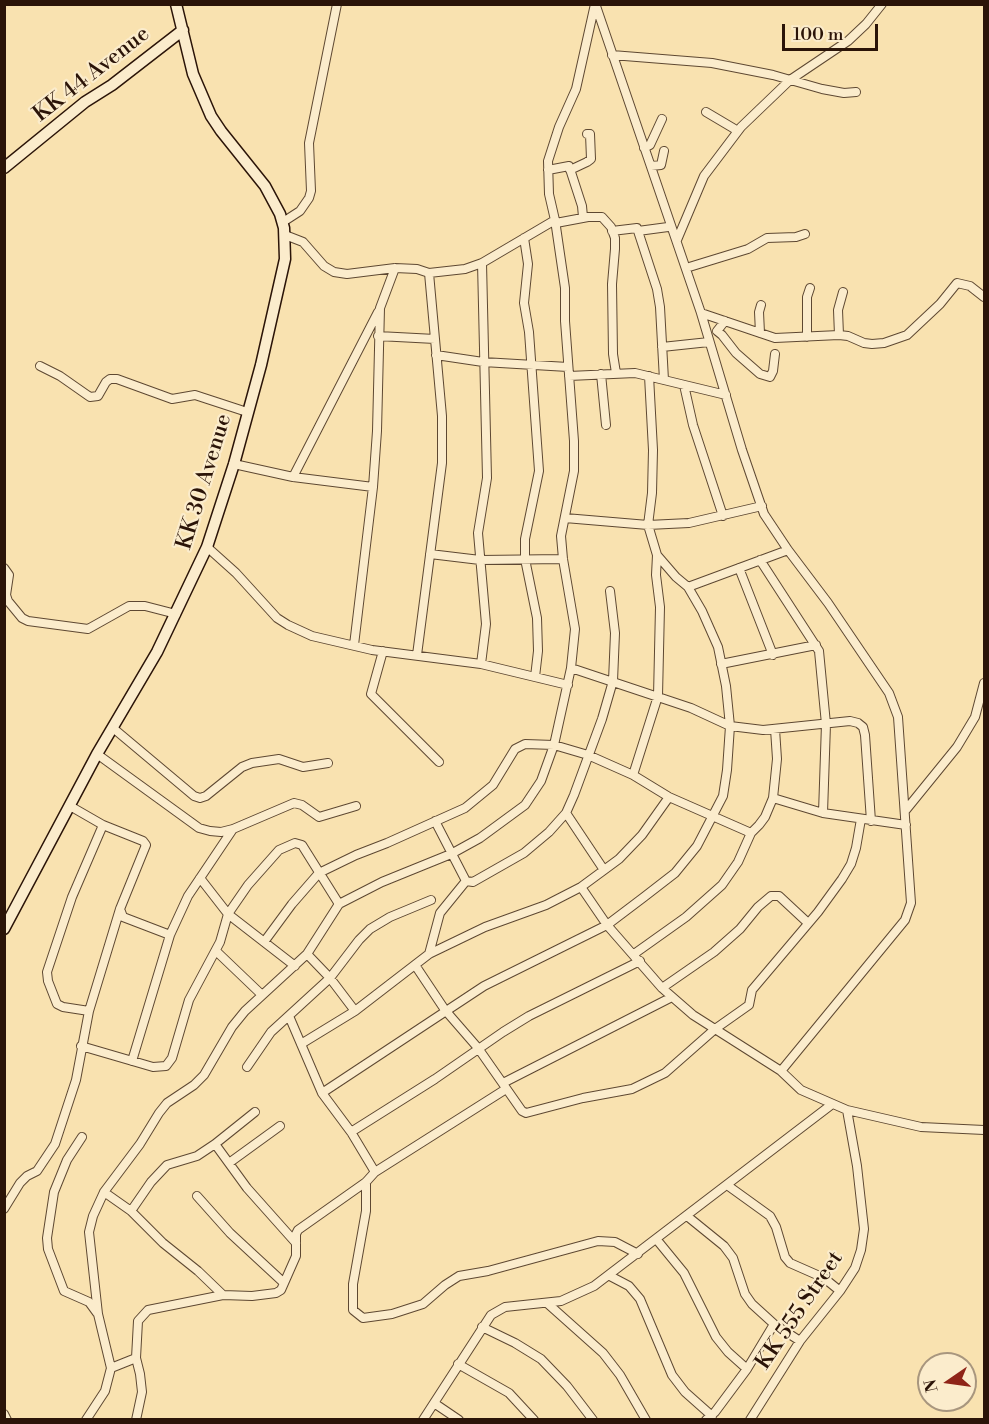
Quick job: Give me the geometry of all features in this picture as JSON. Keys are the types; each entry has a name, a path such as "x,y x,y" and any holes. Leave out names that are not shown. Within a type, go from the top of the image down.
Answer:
{"main road":[{"name":"KK 44 Avenue","path":"4,168 85,102 112,85 183,30 176,4"},
{"name":"KK 30 Avenue","path":"4,929 97,754 114,728 176,614 207,548 234,464 261,365 285,259 283,222 265,186 211,116 193,74 183,30"}],"street":[{"path":"283,222 300,211 311,191 309,143 338,4"},
{"path":"595,4 677,240 742,450 768,522 828,603 889,693 898,717 911,903 905,920 781,1071"},
{"path":"86,1419 105,1391 111,1368 98,1314 89,1232 93,1216 104,1192 140,1144 159,1113 167,1103 194,1085 204,1075 232,1027 262,995 307,954 339,904 382,882 451,854 480,838 525,805 541,782 554,745 568,685 575,629 561,536 573,471 574,441 565,288 549,194 548,161 576,89 595,4"},
{"path":"677,240 704,176 738,131 790,80 848,41 882,4"},
{"path":"612,55 703,62 773,75 829,90 856,92"},
{"path":"706,112 738,131"},
{"path":"644,148 650,145 662,119"},
{"path":"570,170 591,159 590,134 588,134"},
{"path":"651,166 661,165 664,151"},
{"path":"549,170 569,166 582,206 583,217"},
{"path":"285,235 303,242 324,266 334,272 347,274 395,268 417,269 429,273 465,269 482,263 555,222 583,217 602,217 612,231 615,249 612,284 613,354 616,373"},
{"path":"638,231 668,227"},
{"path":"612,231 637,228 657,289 664,380"},
{"path":"686,268 748,249 767,238 796,237 805,234"},
{"path":"524,238 528,264 524,303 539,471 527,523 525,560 537,618 538,651 535,677"},
{"path":"481,664 486,624 478,533 486,478 482,263"},
{"path":"293,477 380,308 395,268"},
{"path":"417,655 442,463 442,416 429,273"},
{"path":"701,313 775,338 839,335 872,344 884,343 907,335 940,304 957,283 970,286 984,297"},
{"path":"807,337 807,292 810,288"},
{"path":"839,335 838,310 843,292"},
{"path":"760,333 761,305"},
{"path":"354,645 373,487 380,308"},
{"path":"724,321 717,331 736,353 760,374 770,377 775,354"},
{"path":"378,336 435,339"},
{"path":"662,347 710,342"},
{"path":"436,355 483,362 568,367"},
{"path":"40,366 60,376 90,397 98,396 110,379 117,379 172,399 195,395 247,412"},
{"path":"569,376 635,373 726,395"},
{"path":"601,374 606,425"},
{"path":"633,775 658,696 660,607 656,575 657,555 648,525 653,450 649,376"},
{"path":"684,385 693,425 723,516"},
{"path":"234,464 293,477 373,487"},
{"path":"565,518 648,525 689,523 762,506"},
{"path":"207,548 236,573 270,612 288,625 323,639 383,651 481,664 568,685"},
{"path":"688,587 788,550"},
{"path":"430,554 480,560 563,559"},
{"path":"322,1093 484,986 607,925 675,873 697,846 723,796 730,726 718,647 688,587 676,578 657,555"},
{"path":"760,560 819,651 826,724 823,813"},
{"path":"4,568 9,575 6,596 8,601 22,618 28,621 88,629 129,606 145,606 176,614"},
{"path":"739,568 773,655"},
{"path":"435,821 466,880 473,882 524,853 549,832 566,813 613,681 615,633 610,591"},
{"path":"721,664 816,645"},
{"path":"383,651 371,694 439,762"},
{"path":"571,669 658,696 730,726 756,730 850,721 858,723 863,727 871,821"},
{"path":"905,811 957,747 975,717 984,683"},
{"path":"114,728 194,796 200,798 206,796 242,767 252,763 279,759 303,767 328,763"},
{"path":"634,954 686,918 722,885 738,862 751,832 759,825 773,798 777,759 775,729"},
{"path":"264,942 319,873 465,808 493,785 515,749 525,744 554,745 588,755 633,775 669,797 751,832"},
{"path":"97,754 199,828 221,831 233,829 294,803 302,805 319,817 356,806"},
{"path":"301,1044 355,1011 429,954 484,927 546,905 581,887 619,859 642,835 669,797"},
{"path":"773,798 823,813 906,825"},
{"path":"4,1209 20,1183 36,1171 55,1144 76,1080 89,1011 120,909 146,845 143,841 103,825 70,806"},
{"path":"566,813 604,870"},
{"path":"415,965 445,1010 478,1048 526,1113 583,1098 632,1089 665,1072 715,1029 749,1005 752,990 808,923 851,864 861,819"},
{"path":"89,1011 57,1004 48,981 48,972 72,897 103,825"},
{"path":"132,1061 170,935 188,896 233,829"},
{"path":"81,1046 153,1067 166,1066 172,1058 189,1000 216,951 228,914 248,885 279,850 298,843 339,904"},
{"path":"200,878 228,914 295,966"},
{"path":"429,954 440,913 466,880"},
{"path":"581,887 595,904 607,925 662,988 693,1015 781,1071 801,1090 847,1110 921,1127 984,1130"},
{"path":"662,988 714,952 740,929 758,907 771,896 779,896 808,923"},
{"path":"247,1067 271,1032 330,978 370,929 390,917 431,900"},
{"path":"120,909 123,917 170,935"},
{"path":"216,951 262,995"},
{"path":"307,954 330,978 355,1011"},
{"path":"351,1132 529,1016 640,962"},
{"path":"136,1419 142,1392 136,1358 138,1321 148,1310 223,1295 252,1296 276,1293 284,1283 296,1256 298,1230 366,1182 375,1172 505,1086 672,997"},
{"path":"289,1016 322,1093 351,1132 375,1172"},
{"path":"423,1419 491,1315 505,1307 561,1301 610,1276 831,1105"},
{"name":"KK 555 Street","path":"750,1419 800,1341 840,1291 855,1268 861,1250 864,1229 857,1166 847,1110"},
{"path":"131,1211 151,1182 167,1165 196,1156 255,1112"},
{"path":"229,1163 280,1126"},
{"path":"82,1137 67,1160 54,1192 47,1238 48,1249 64,1291 89,1302 98,1314"},
{"path":"215,1144 247,1188 296,1243"},
{"path":"366,1182 366,1211 353,1284 352,1310 363,1318 392,1314 423,1304 444,1285 459,1276 488,1271 598,1240 615,1242 638,1254"},
{"path":"727,1185 770,1216 776,1227 785,1257 790,1263 824,1278 840,1291"},
{"path":"104,1192 131,1211 163,1243 223,1295"},
{"path":"197,1196 230,1233 284,1283"},
{"path":"687,1216 724,1245 733,1258 745,1294 752,1304 774,1324 800,1341"},
{"path":"657,1240 684,1273 716,1337 728,1352 747,1368"},
{"path":"610,1276 629,1286 640,1299 672,1375 709,1418 747,1368 774,1324"},
{"path":"547,1303 603,1353 620,1375 646,1419"},
{"path":"482,1327 541,1359 567,1386 593,1419"},
{"path":"111,1368 136,1358"},
{"path":"458,1364 509,1393 534,1419"},
{"path":"434,1403 459,1419"},
{"path":"4,1414 7,1419"}]}
